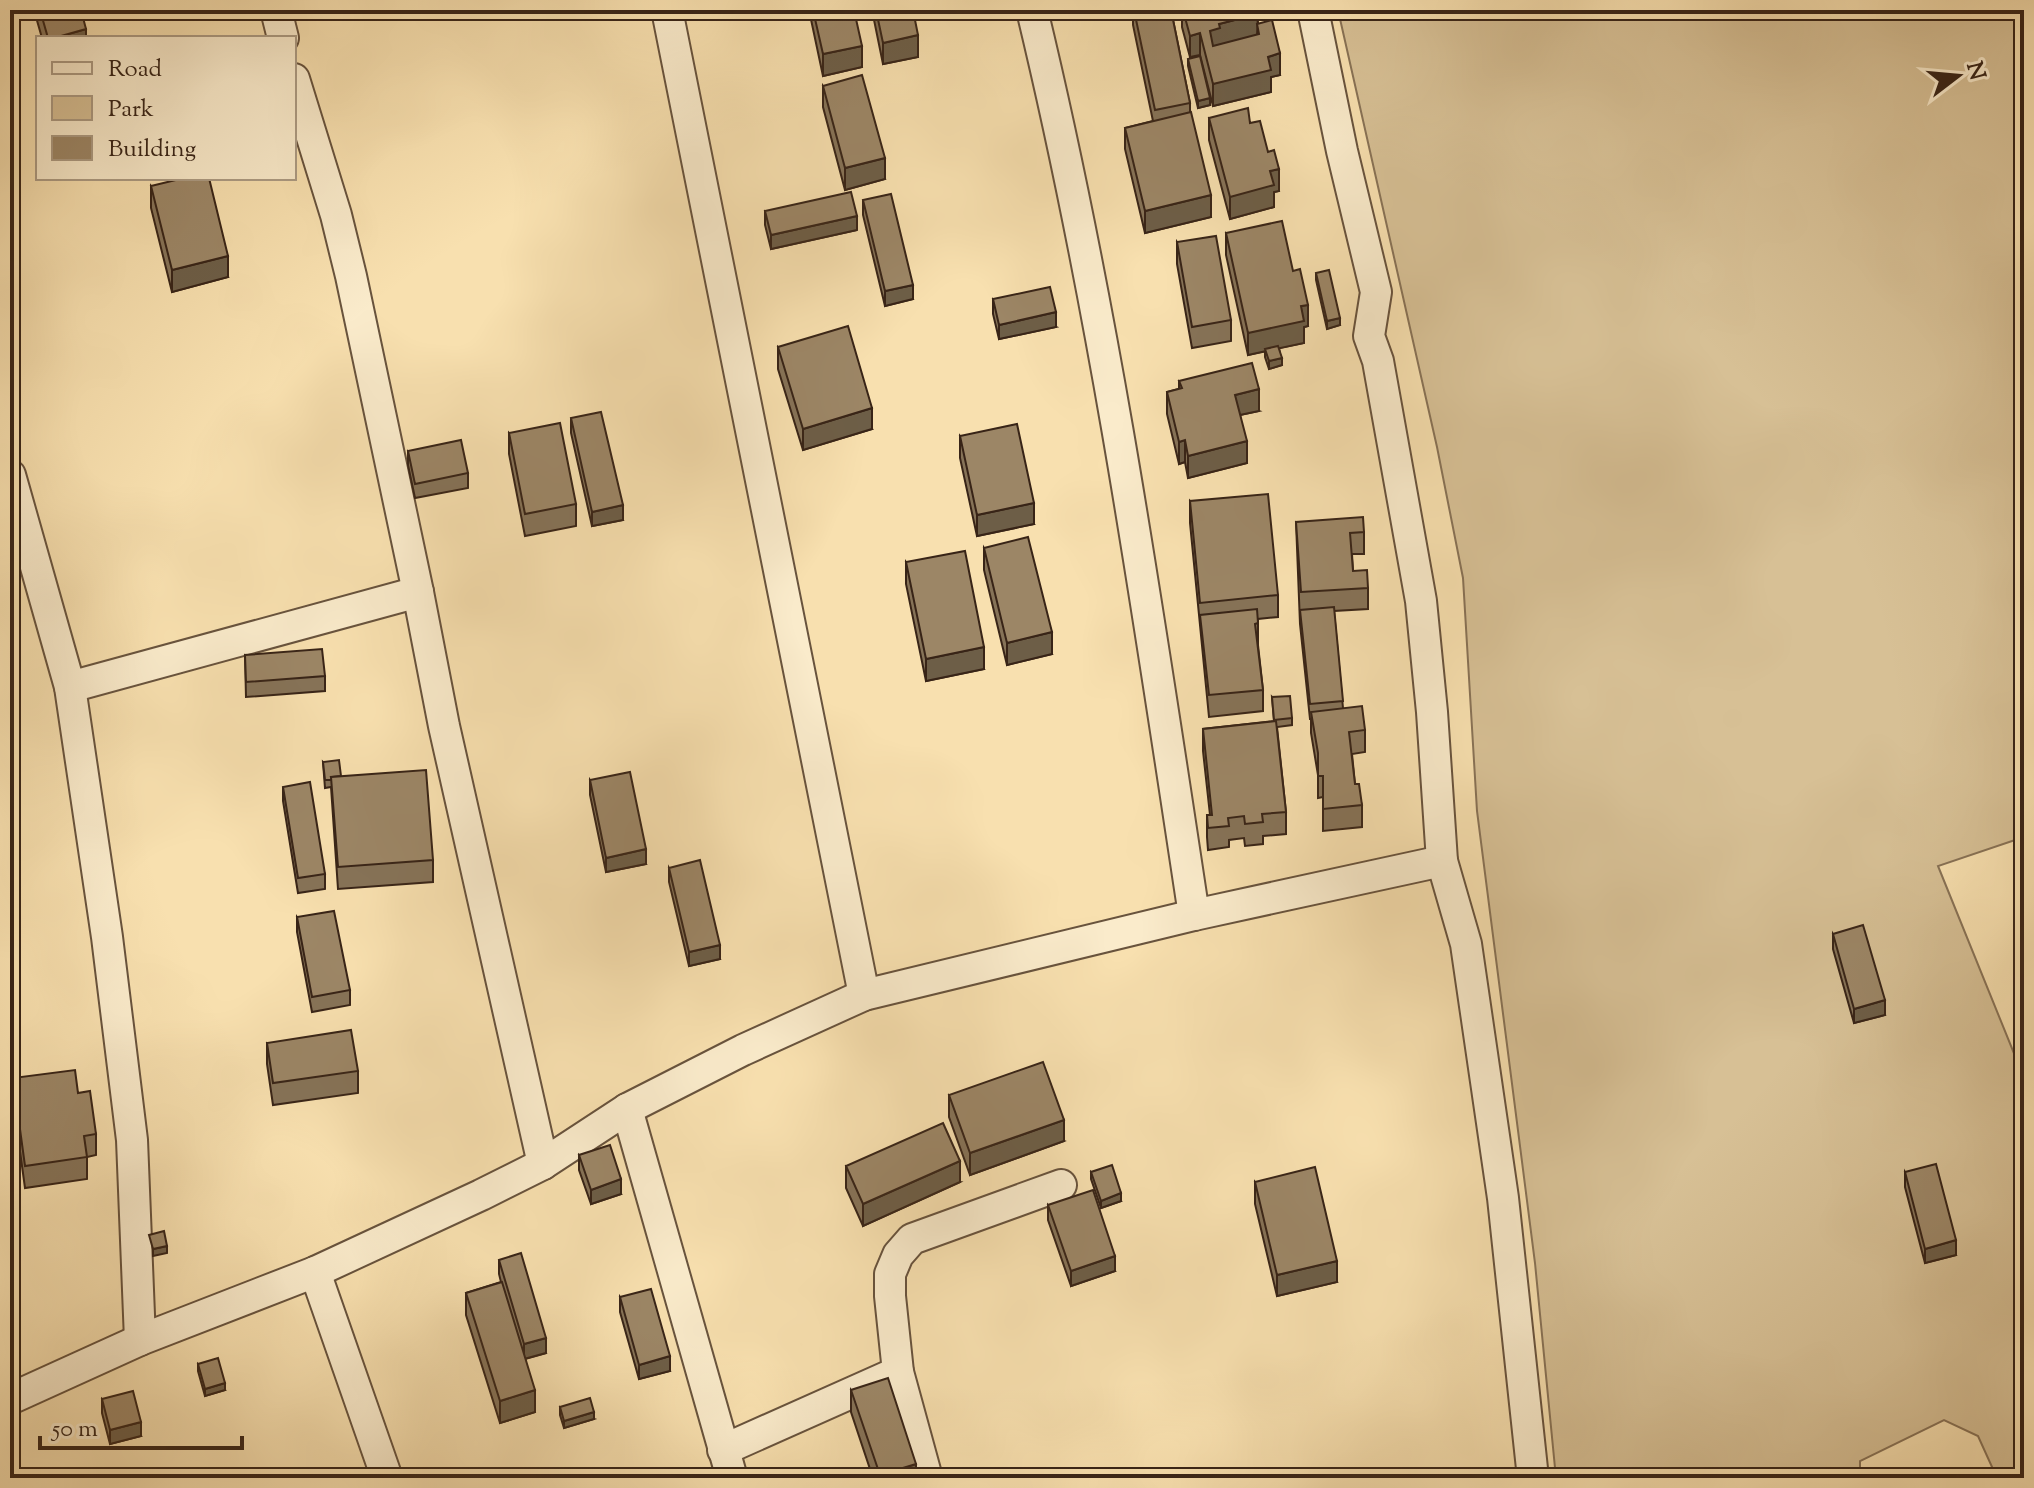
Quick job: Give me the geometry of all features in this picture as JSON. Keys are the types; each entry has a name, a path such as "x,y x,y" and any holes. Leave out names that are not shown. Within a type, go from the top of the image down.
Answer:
{"street":[{"path":"276,10 282,36"},
{"path":"667,10 864,995"},
{"path":"1032,10 1096,307 1134,519 1194,915"},
{"path":"1313,10 1342,151 1376,292 1369,336 1378,361 1421,601 1442,861 1466,944 1503,1198 1533,1478"},
{"path":"296,86 344,246 444,726 543,1164"},
{"path":"10,475 70,687 107,937 132,1140 140,1340"},
{"path":"70,687 418,592"},
{"path":"10,1399 140,1340 315,1272 481,1195 543,1164 627,1109 743,1050 864,995 1194,915 1442,861"},
{"path":"627,1109 728,1464 898,1372"},
{"path":"927,1478 898,1372 890,1274 898,1255 912,1239 1061,1185"},
{"path":"315,1272 387,1478"}],"green space":[{"path":"1338,10 2024,10 2024,837 1938,866 2024,1078 2024,1478 1997,1478 1978,1436 1944,1420 1860,1461 1860,1478 1556,1478 1535,1263 1477,811 1463,578 1437,447"}],"building":[{"path":"40,10 81,10 86,29 61,36 47,36"},
{"path":"813,10 854,10 862,46 823,54"},
{"path":"876,10 913,10 918,35 883,43"},
{"path":"1134,10 1171,10 1190,103 1155,110"},
{"path":"1183,10 1257,10 1258,14 1219,24 1220,28 1210,31 1213,46 1259,34 1257,24 1272,20 1280,53 1268,57 1271,70 1213,84 1200,33 1190,36"},
{"path":"1200,56 1210,98 1198,101 1188,59"},
{"path":"862,75 885,158 845,168 823,86"},
{"path":"1248,108 1250,123 1260,121 1268,152 1274,150 1279,169 1270,171 1274,185 1230,197 1209,118"},
{"path":"1191,112 1211,195 1145,211 1125,128"},
{"path":"176,180 209,180 228,256 172,270 151,186"},
{"path":"851,192 857,216 771,235 765,211"},
{"path":"891,194 913,285 885,291 863,200"},
{"path":"1282,221 1293,271 1300,269 1308,305 1301,306 1304,321 1248,333 1226,233"},
{"path":"1216,236 1231,320 1192,327 1177,242"},
{"path":"1329,270 1340,318 1327,321 1316,273"},
{"path":"1050,287 1056,312 999,325 993,299"},
{"path":"848,326 872,408 803,429 778,347"},
{"path":"1278,346 1282,358 1269,361 1265,349"},
{"path":"1252,363 1259,389 1235,395 1247,441 1188,456 1185,440 1179,442 1167,392 1182,388 1179,381"},
{"path":"601,412 623,505 592,512 571,418"},
{"path":"560,423 576,504 525,514 509,433"},
{"path":"1017,424 1034,503 977,515 960,436"},
{"path":"461,440 468,473 415,484 408,451"},
{"path":"1268,494 1278,595 1200,603 1190,501"},
{"path":"1363,517 1364,532 1350,533 1353,571 1367,570 1368,588 1301,592 1296,522"},
{"path":"1028,537 1052,632 1007,643 984,548"},
{"path":"965,551 984,647 926,659 906,562"},
{"path":"1334,607 1343,701 1310,704 1300,610"},
{"path":"1257,609 1258,623 1255,624 1263,690 1209,695 1200,615"},
{"path":"322,649 325,676 246,682 245,655"},
{"path":"1290,696 1292,718 1274,720 1272,697"},
{"path":"1362,706 1365,730 1349,732 1355,784 1359,784 1362,805 1323,809 1323,776 1318,776 1318,753 1311,712"},
{"path":"1276,721 1286,812 1262,814 1263,822 1245,824 1244,816 1228,818 1229,826 1208,828 1207,815 1212,815 1203,729"},
{"path":"339,760 341,776 325,780 323,762"},
{"path":"426,770 433,860 338,867 331,777"},
{"path":"630,772 646,849 606,858 590,780"},
{"path":"310,782 325,874 298,878 283,787"},
{"path":"700,860 720,945 689,952 669,868"},
{"path":"334,911 350,990 312,997 297,917"},
{"path":"1863,925 1885,1000 1854,1009 1833,934"},
{"path":"351,1030 358,1071 273,1083 267,1043"},
{"path":"1043,1062 1064,1120 970,1153 949,1095"},
{"path":"75,1070 78,1093 90,1091 96,1134 84,1136 87,1157 25,1166 13,1078"},
{"path":"943,1123 960,1161 863,1204 846,1166"},
{"path":"610,1145 621,1179 591,1190 579,1155"},
{"path":"1936,1164 1956,1240 1925,1249 1905,1172"},
{"path":"1112,1165 1121,1193 1101,1201 1091,1172"},
{"path":"1315,1167 1337,1261 1277,1275 1255,1182"},
{"path":"1093,1190 1115,1256 1071,1271 1048,1205"},
{"path":"164,1231 167,1246 153,1249 149,1235"},
{"path":"521,1253 546,1338 524,1344 499,1260"},
{"path":"502,1282 535,1390 500,1401 466,1293"},
{"path":"651,1289 670,1356 639,1365 620,1297"},
{"path":"218,1358 225,1383 205,1389 198,1364"},
{"path":"888,1378 916,1464 880,1475 851,1390"},
{"path":"133,1391 141,1422 110,1430 102,1399"},
{"path":"590,1398 594,1412 564,1421 560,1407"},
{"path":"866,1469 869,1478 837,1478"},
{"path":"1939,1470 1946,1478 1919,1478"}]}
